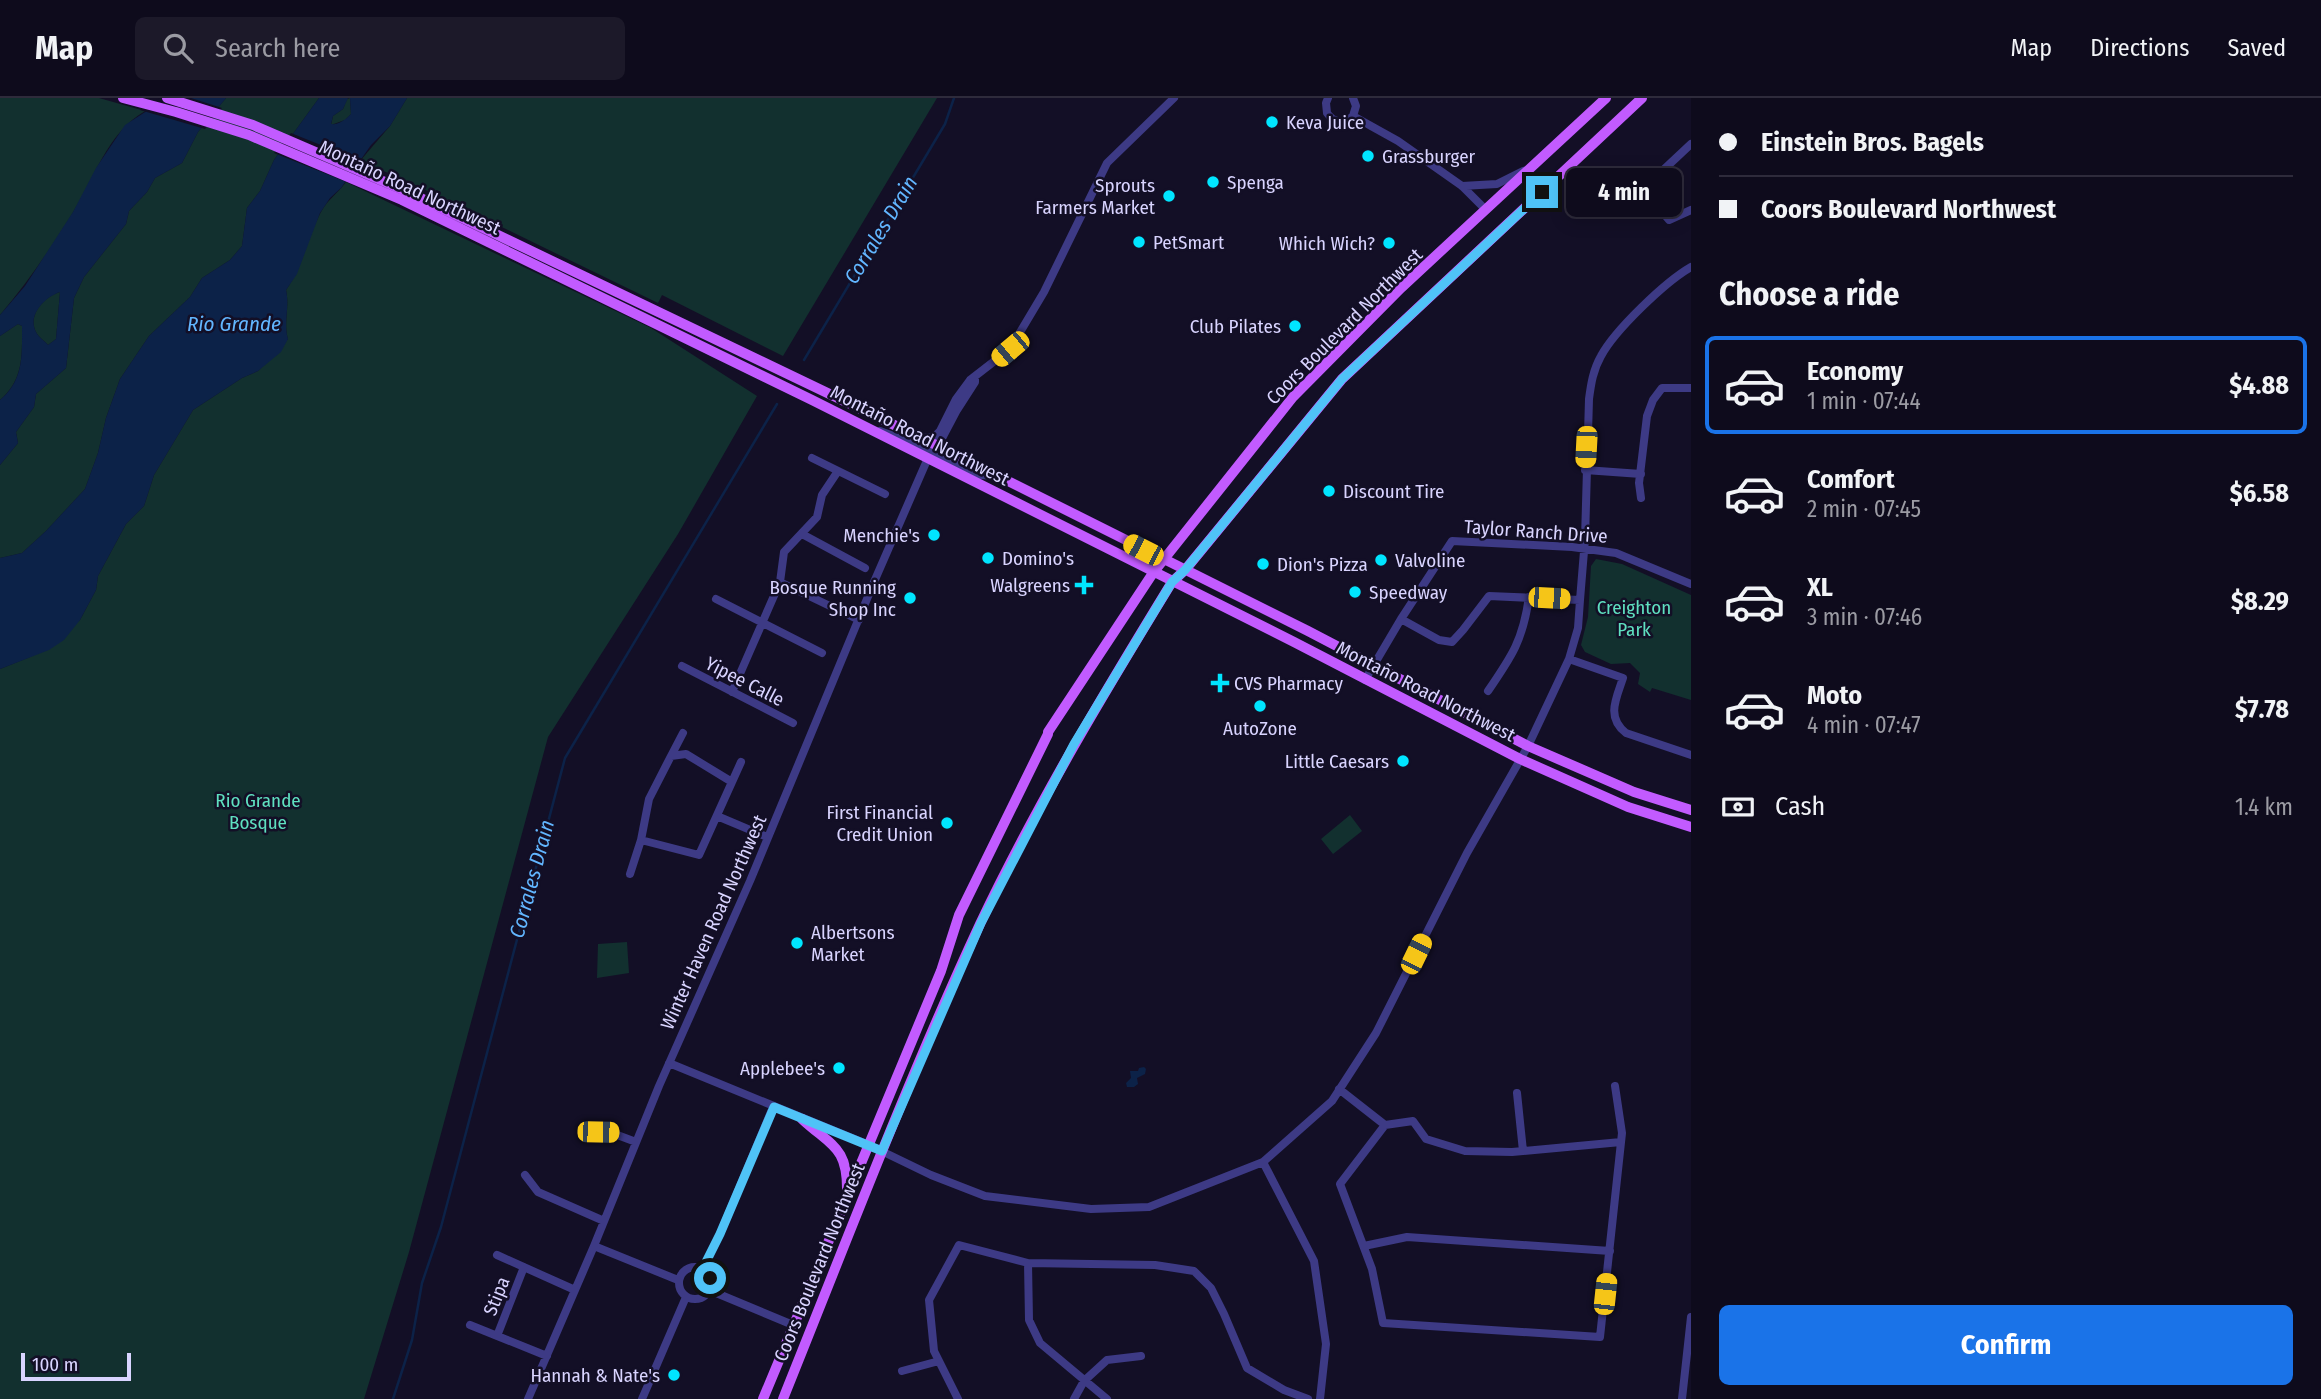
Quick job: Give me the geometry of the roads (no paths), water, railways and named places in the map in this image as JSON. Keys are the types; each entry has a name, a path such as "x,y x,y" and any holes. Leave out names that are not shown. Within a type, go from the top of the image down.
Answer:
{"main road":[{"name":"Montaño Road Northwest","path":"123,98 250,135 402,200 938,446 1528,746 1634,792 1691,810"},
{"name":"Montaño Road Northwest","path":"167,98 253,125 406,191 1520,759 1628,807 1691,827"},
{"name":"Coors Boulevard Northwest","path":"763,1399 941,971 959,915 1048,732 1153,573 1293,397 1401,288 1606,98"},
{"name":"Coors Boulevard Northwest","path":"783,1399 882,1151 981,923 1074,744 1172,582 1185,570 1342,379 1642,98"},
{"path":"802,1119 840,1152 847,1172 846,1199"}],"street":[{"path":"920,438 934,437 970,380 1010,349 1044,292 1107,163 1174,98"},
{"path":"1328,98 1326,108 1334,120 1344,121 1353,116 1356,106 1353,98"},
{"path":"1353,116 1398,141 1462,186 1486,210"},
{"path":"1691,144 1643,189 1669,220 1691,210"},
{"path":"1462,186 1497,184 1532,167"},
{"path":"668,1063 869,1145 931,1175 985,1196 1091,1209 1149,1208 1263,1162 1332,1101 1376,1033 1467,853 1528,746 1569,659 1578,628 1592,377 1610,342 1640,310 1691,267"},
{"path":"867,428 891,433 928,449 938,446 975,382 975,377"},
{"path":"1641,498 1647,415 1653,400 1662,388 1691,388"},
{"path":"928,458 936,454 980,475 998,477"},
{"path":"812,458 885,494"},
{"name":"Winter Haven Road Northwest","path":"528,1399 668,1063 750,881 928,458"},
{"path":"1585,470 1641,474"},
{"path":"732,692 780,582 784,552 817,517 822,495 838,471"},
{"path":"802,534 865,569"},
{"name":"Taylor Ranch Drive","path":"1366,680 1401,619 1452,541 1616,552 1691,584"},
{"path":"780,582 859,620"},
{"path":"1401,619 1438,639 1452,642 1489,596 1580,600"},
{"path":"1488,691 1520,641 1529,597"},
{"path":"716,600 822,653"},
{"path":"1569,659 1623,678 1612,709 1618,726 1626,733 1691,755"},
{"name":"Yipee Calle","path":"682,666 793,723"},
{"path":"629,874 649,799 683,733"},
{"path":"671,756 686,754 732,782"},
{"path":"640,840 699,855 741,762"},
{"path":"717,816 767,837"},
{"path":"1615,1086 1622,1133 1600,1337 1383,1323 1364,1246 1340,1184 1385,1125 1413,1121 1426,1139 1465,1151 1523,1152 1621,1142"},
{"path":"1339,1089 1385,1125"},
{"path":"1517,1093 1523,1152"},
{"path":"703,1268 774,1107"},
{"path":"598,1132 612,1133 636,1142"},
{"path":"1263,1162 1314,1261 1326,1344 1320,1399"},
{"path":"525,1175 538,1192 604,1221"},
{"path":"1364,1246 1407,1237 1610,1251"},
{"path":"958,1399 934,1351 929,1300 959,1245 1028,1263 1152,1265 1194,1270 1211,1288 1247,1368 1284,1390 1308,1399"},
{"path":"594,1246 678,1280"},
{"path":"497,1255 575,1290"},
{"path":"1028,1263 1029,1320 1040,1343 1107,1399"},
{"name":"Stipa","path":"497,1336 524,1267"},
{"path":"687,1268 703,1268 710,1278 709,1290 698,1299 686,1297 680,1290 678,1280 687,1268"},
{"path":"709,1290 793,1325"},
{"path":"642,1399 686,1297"},
{"path":"1682,1399 1691,1317"},
{"path":"470,1325 547,1356"},
{"path":"1074,1399 1084,1381 1107,1360 1141,1356"},
{"path":"902,1371 939,1362"}],"water":[{"path":"167,98 226,98 198,132 182,163 155,178 147,192 129,211 126,224 84,277 74,298 66,368 36,394 34,407 16,432 18,443 0,465 0,400 18,375 22,326 18,324 0,336 0,315 25,286 125,125","holes":["60,292 56,339 48,345 37,334 34,319 43,302"]},
{"name":"Rio Grande","path":"319,98 348,98 343,109 333,116 331,124 334,124 342,122 351,114 350,98 407,98 390,126 371,145 320,213 297,274 286,290 288,339 281,352 258,371 242,378 193,410 154,475 144,506 126,524 98,576 96,590 80,620 64,640 49,650 0,669 0,558 22,553 85,489 120,379 149,336 190,297 202,278 230,260 242,246 247,208 260,191 274,160"},
{"path":"1144,1067 1145,1074 1137,1078 1138,1084 1127,1087 1126,1083 1131,1078 1130,1071 1138,1071"}],"waterway":[{"name":"Corrales Drain","path":"804,360 945,124 954,98"},
{"name":"Corrales Drain","path":"393,1399 412,1340 422,1283 441,1227 565,758 777,404"}],"place":[{"name":"Keva Juice","path":"1272,122"},
{"name":"Grassburger","path":"1368,156"},
{"name":"Spenga","path":"1213,182"},
{"name":"Sprouts Farmers Market","path":"1169,196"},
{"name":"PetSmart","path":"1139,242"},
{"name":"Which Wich?","path":"1389,243"},
{"name":"Club Pilates","path":"1295,326"},
{"name":"Discount Tire","path":"1329,491"},
{"name":"Menchie's","path":"934,535"},
{"name":"Domino's","path":"988,558"},
{"name":"Valvoline","path":"1381,560"},
{"name":"Dion's Pizza","path":"1263,564"},
{"name":"Walgreens","path":"1084,585"},
{"name":"Speedway","path":"1355,592"},
{"name":"Bosque Running Shop Inc","path":"910,598"},
{"name":"CVS Pharmacy","path":"1220,683"},
{"name":"AutoZone","path":"1260,706"},
{"name":"Little Caesars","path":"1403,761"},
{"name":"First Financial Credit Union","path":"947,823"},
{"name":"Albertsons Market","path":"797,943"},
{"name":"Applebee's","path":"839,1068"},
{"name":"Hannah & Nate's","path":"674,1375"}],"park label":[{"name":"Creighton Park","path":"1634,618"},
{"name":"Rio Grande Bosque","path":"258,811"}]}
